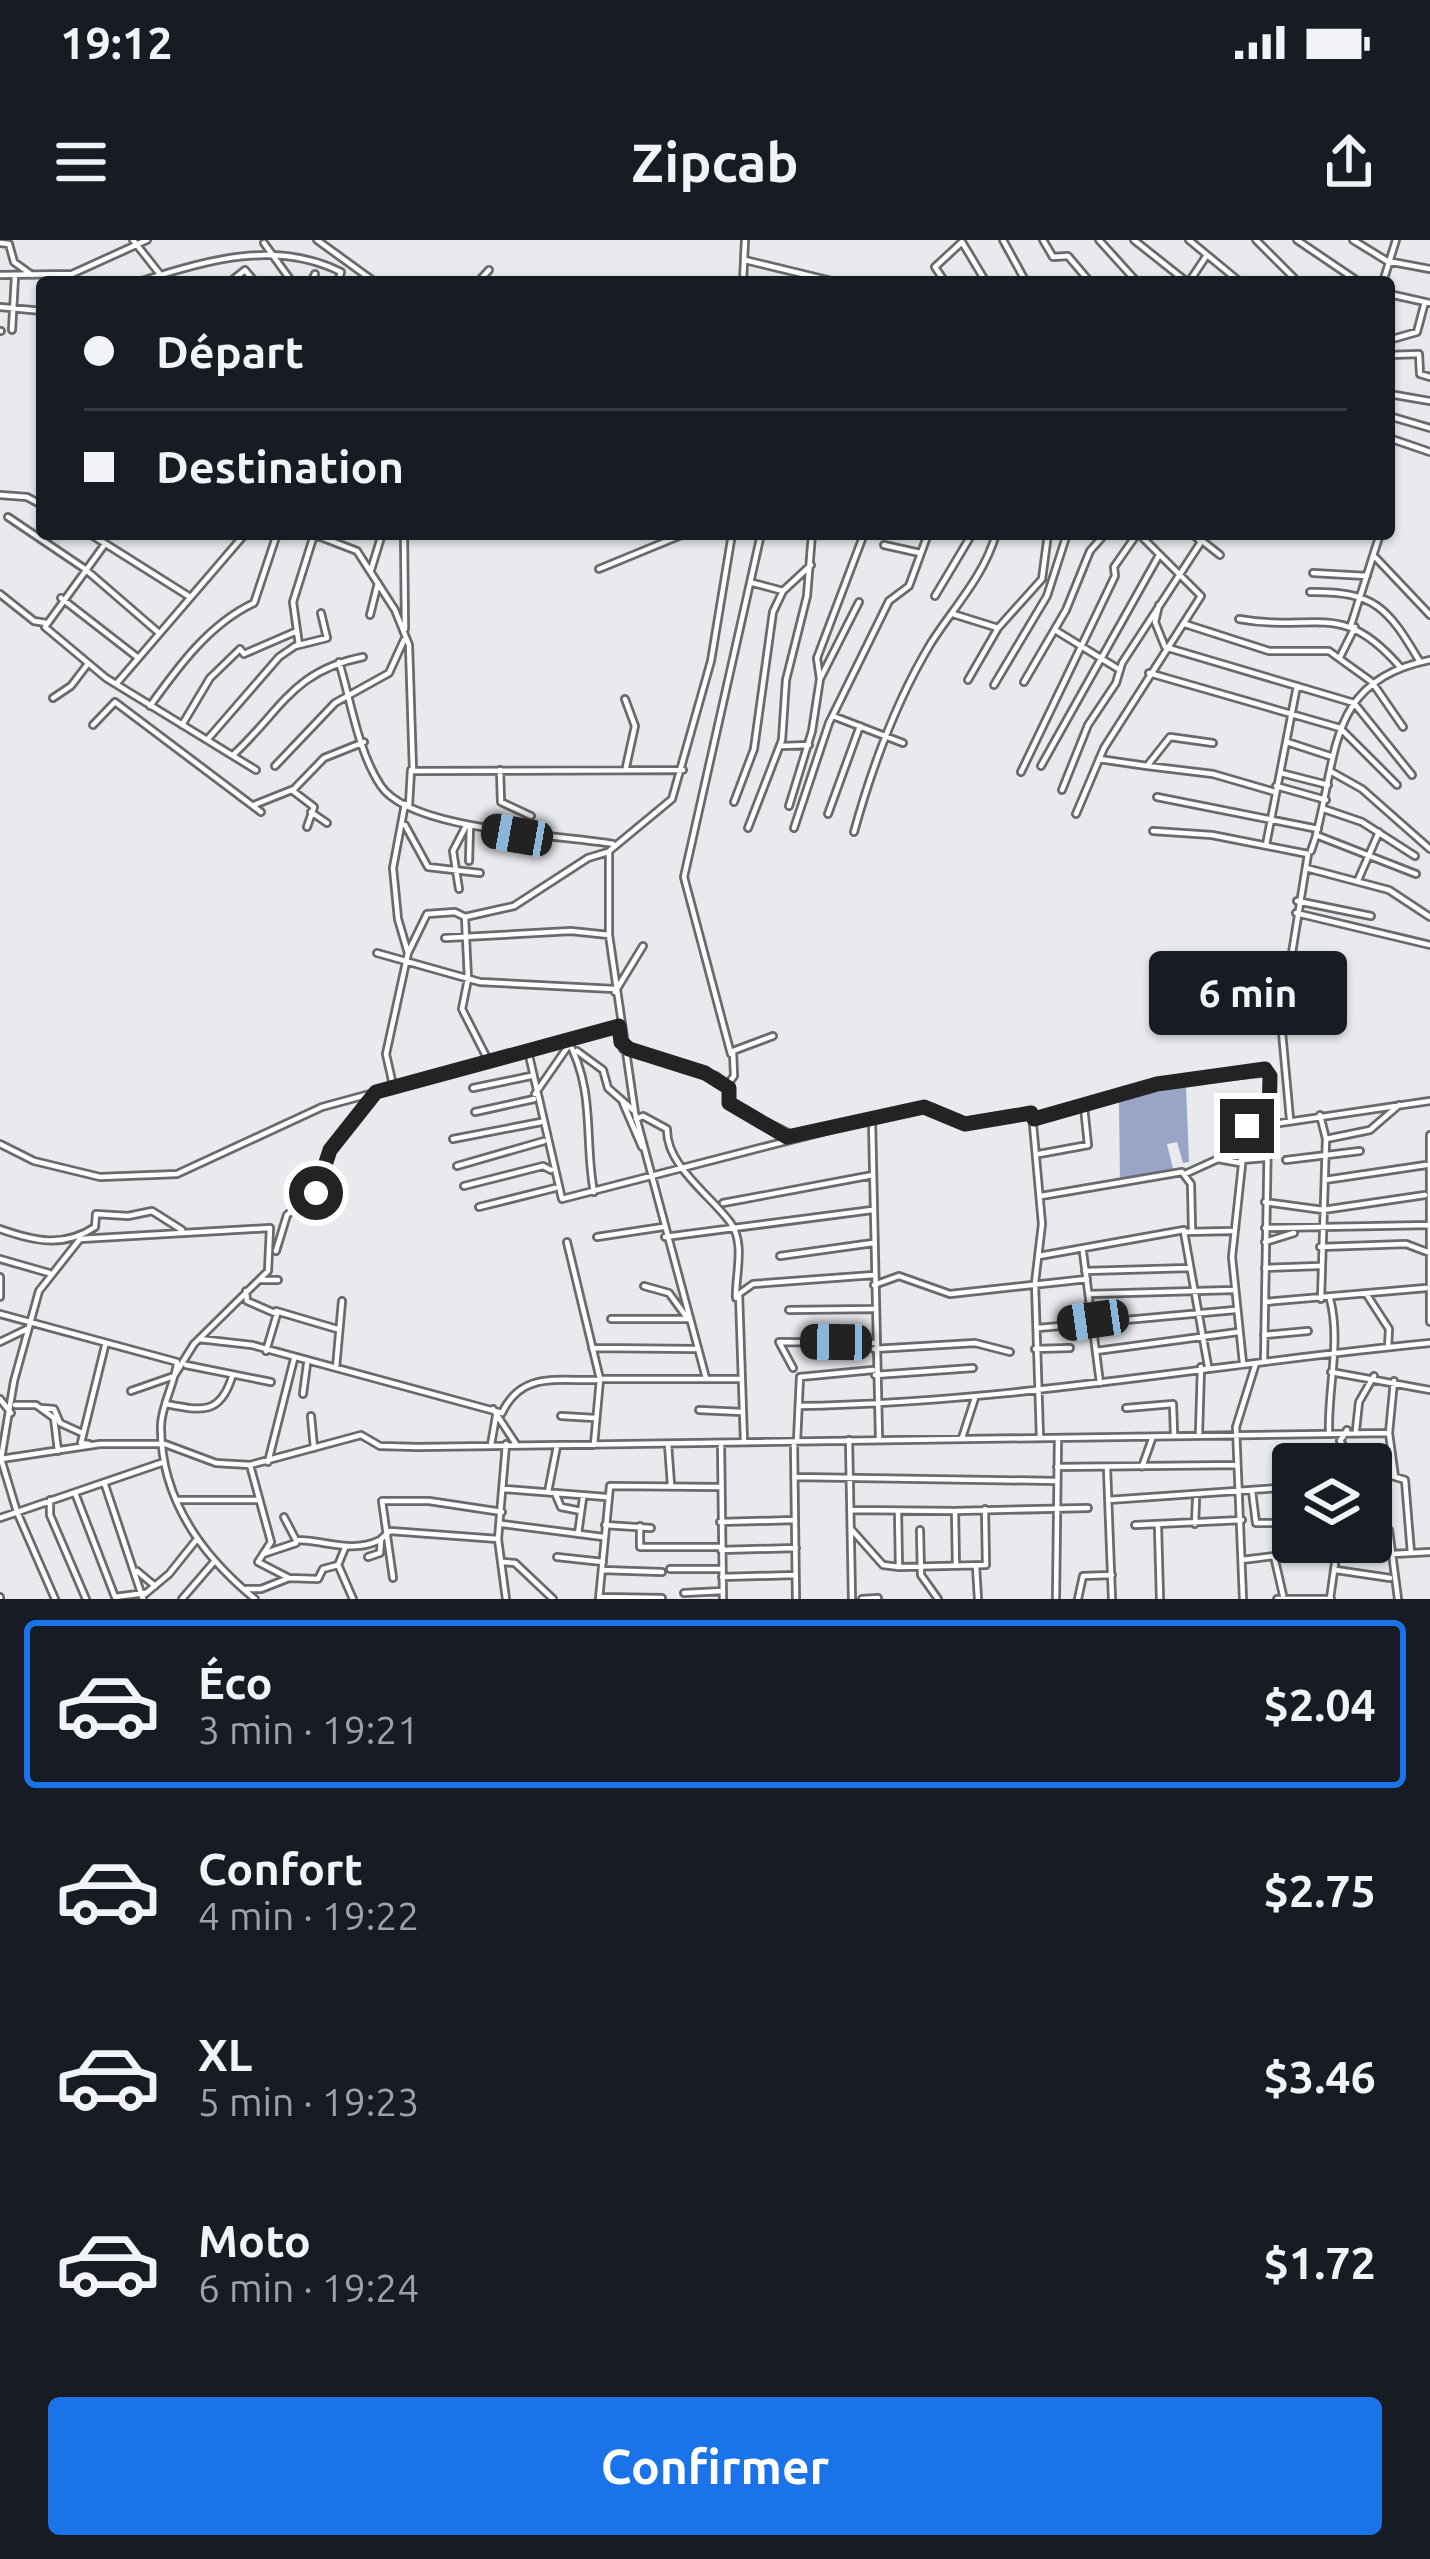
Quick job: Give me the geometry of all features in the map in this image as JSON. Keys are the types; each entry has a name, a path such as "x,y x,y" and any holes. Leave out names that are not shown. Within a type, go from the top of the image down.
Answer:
{"street":[{"path":"0,275 72,274 147,240"},
{"path":"156,276 275,240"},
{"path":"317,240 367,276"},
{"path":"745,276 746,240"},
{"path":"1003,240 1023,276"},
{"path":"1043,240 1053,257 1068,256 1085,276"},
{"path":"1100,240 1132,276"},
{"path":"1134,240 1180,276"},
{"path":"1189,240 1233,276"},
{"path":"1256,240 1292,276"},
{"path":"1297,240 1350,276"},
{"path":"1353,240 1387,262 1430,269"},
{"path":"1384,276 1396,240"},
{"path":"264,241 288,276"},
{"path":"941,276 935,267 964,241 983,276"},
{"path":"0,243 8,244 14,262 32,275"},
{"path":"134,243 162,274"},
{"path":"316,253 340,270 339,276"},
{"path":"1192,276 1207,255"},
{"path":"745,260 811,276"},
{"path":"484,276 489,270"},
{"path":"13,330 15,276"},
{"path":"1395,295 1428,303 1419,329"},
{"path":"0,308 36,311"},
{"path":"1395,338 1419,329 1428,332"},
{"path":"1395,355 1430,355"},
{"path":"1420,355 1420,374 1430,376"},
{"path":"1395,395 1430,401"},
{"path":"1395,418 1430,428"},
{"path":"1395,442 1430,452"},
{"path":"0,495 36,502"},
{"path":"8,517 36,536"},
{"path":"42,540 85,569 159,633"},
{"path":"99,540 190,597"},
{"path":"116,684 240,540"},
{"path":"150,706 197,646 228,616 254,603 275,540"},
{"path":"299,646 292,602 311,540"},
{"path":"275,766 317,717 389,673 404,638 371,570 340,540"},
{"path":"371,570 380,540"},
{"path":"404,540 411,770 393,889 409,953"},
{"path":"599,569 669,540"},
{"path":"394,1087 386,1054 409,953 427,914 455,912 465,917 514,906 661,813 683,770 711,661 731,540"},
{"path":"759,540 684,878 731,1054 734,1077 728,1086 729,1103 787,1137 801,1138"},
{"path":"748,828 781,746 786,680 812,566 812,540"},
{"path":"820,679 817,658 862,540"},
{"path":"794,828 833,716 889,601 905,592 926,540"},
{"path":"935,596 968,540"},
{"path":"854,832 907,685 953,614 957,599 988,561 994,540"},
{"path":"968,680 998,628 1042,579 1047,540"},
{"path":"994,686 1047,596 1065,540"},
{"path":"1024,682 1084,573 1085,559 1100,540"},
{"path":"1021,772 1115,576 1114,567 1134,540"},
{"path":"1076,814 1099,759 1165,647 1202,596 1144,540"},
{"path":"1062,790 1088,725 1201,540 1220,555"},
{"path":"1340,657 1379,540"},
{"path":"105,544 61,598 46,623 49,633 87,665 256,770"},
{"path":"884,544 922,553"},
{"path":"1040,766 1105,657 1136,588 1159,555"},
{"path":"1376,558 1430,616"},
{"path":"734,802 752,759 773,612 783,591 812,566"},
{"path":"1313,573 1369,577"},
{"path":"752,582 783,591"},
{"path":"370,615 378,584"},
{"path":"1310,592 1361,596 1389,615 1420,662"},
{"path":"0,594 34,622 46,623"},
{"path":"61,598 137,657"},
{"path":"789,806 808,745 820,679 859,602"},
{"path":"1159,605 1155,620 1165,647"},
{"path":"207,740 256,679 299,646 327,638 321,613"},
{"path":"953,614 998,628"},
{"path":"1239,619 1353,626 1376,639 1401,668"},
{"path":"1185,624 1269,651 1308,654 1321,649 1340,657 1372,682 1402,727"},
{"path":"1055,630 1120,670"},
{"path":"182,724 224,662 240,650 244,654 297,631"},
{"path":"1165,647 1351,702 1412,775"},
{"path":"232,755 297,682 339,662 363,657"},
{"path":"1311,851 1340,728 1351,702 1372,682 1430,660"},
{"path":"339,662 381,787 407,805 468,824 611,848"},
{"path":"53,698 71,686 87,665"},
{"path":"1149,673 1340,728 1396,785"},
{"path":"1266,845 1297,686"},
{"path":"625,699 635,726 626,767"},
{"path":"93,724 116,702 261,812"},
{"path":"833,716 903,743"},
{"path":"828,814 860,726"},
{"path":"1147,766 1169,736 1213,742"},
{"path":"1285,741 1333,757"},
{"path":"254,806 292,789 324,758 364,742"},
{"path":"781,746 808,745"},
{"path":"1099,759 1213,774 1326,800"},
{"path":"411,770 683,770"},
{"path":"500,770 501,802 531,816"},
{"path":"1330,771 1363,789 1430,849"},
{"path":"1280,772 1328,785"},
{"path":"292,789 313,806 307,827"},
{"path":"1157,796 1271,818 1416,874"},
{"path":"1324,809 1379,832 1415,856"},
{"path":"311,812 327,823"},
{"path":"402,821 428,868 480,873"},
{"path":"468,824 469,861"},
{"path":"459,889 453,851 468,824"},
{"path":"1153,831 1306,852 1280,1047 1290,1119"},
{"path":"1358,880 1379,832"},
{"path":"611,848 614,883 609,934 619,1026 636,1116 664,1211 665,1237 706,1378"},
{"path":"1306,868 1393,892 1430,917"},
{"path":"1298,901 1371,916"},
{"path":"1295,913 1430,945"},
{"path":"465,917 468,979 462,1009 487,1060"},
{"path":"445,938 609,934"},
{"path":"615,991 643,946"},
{"path":"377,953 468,979 615,991"},
{"path":"0,1144 76,1173 155,1177 202,1164 322,1107 619,1026"},
{"path":"731,1054 773,1036"},
{"path":"475,1112 535,1096 570,1043"},
{"path":"570,1043 603,1070 608,1088 636,1116 667,1129 667,1140 733,1227 739,1256 736,1302 744,1442"},
{"path":"570,1043 586,1094 592,1139 585,1156 590,1192"},
{"path":"624,1047 705,1073 728,1086"},
{"path":"527,1051 544,1141 562,1199 928,1107 965,1124 1031,1113 1041,1196 1035,1283 1036,1389 1044,1438 1056,1447"},
{"path":"1034,1119 1157,1084 1265,1069 1270,1076 1264,1334 1260,1361 1244,1391 1236,1433 1243,1599"},
{"path":"473,1088 531,1076"},
{"path":"131,1391 174,1376 186,1365 187,1353 259,1280 287,1215 321,1187 321,1169 330,1150 376,1092"},
{"path":"1243,1363 1235,1310 1233,1234 1246,1127 1430,1101"},
{"path":"1326,1139 1370,1130 1406,1102"},
{"path":"623,1103 647,1154"},
{"path":"1039,1154 1088,1145 1083,1105"},
{"path":"1319,1114 1326,1139 1320,1266 1334,1353 1329,1430"},
{"path":"872,1118 878,1438"},
{"path":"453,1139 541,1122"},
{"path":"1430,1135 1430,1322"},
{"path":"457,1166 544,1141"},
{"path":"1286,1160 1360,1151"},
{"path":"1041,1196 1186,1174 1218,1159 1267,1158"},
{"path":"1325,1180 1428,1165"},
{"path":"464,1186 543,1166 551,1170"},
{"path":"1186,1174 1191,1184 1190,1268 1204,1336 1199,1433"},
{"path":"723,1203 873,1175"},
{"path":"479,1207 556,1188"},
{"path":"1264,1202 1323,1210 1429,1195"},
{"path":"665,1237 872,1210"},
{"path":"0,1259 49,1273 60,1269 80,1239 95,1228 98,1213 128,1216 152,1211 184,1232"},
{"path":"1265,1228 1301,1231 1429,1225"},
{"path":"0,1229 34,1240 268,1227 272,1255"},
{"path":"597,1237 663,1227"},
{"path":"1039,1256 1188,1229 1229,1229 1233,1234"},
{"path":"1265,1242 1301,1231"},
{"path":"566,1242 598,1380 594,1445"},
{"path":"781,1256 873,1243"},
{"path":"1320,1247 1406,1244 1429,1253"},
{"path":"1083,1251 1100,1383"},
{"path":"1265,1268 1320,1266"},
{"path":"1085,1271 1190,1268"},
{"path":"49,1273 27,1329 1,1456 17,1512 55,1599"},
{"path":"736,1302 753,1284 874,1275"},
{"path":"874,1286 899,1276 950,1294 1087,1280"},
{"path":"0,1277 0,1297"},
{"path":"259,1280 278,1280"},
{"path":"1265,1302 1429,1285"},
{"path":"644,1286 669,1294 689,1319"},
{"path":"1089,1294 1234,1290"},
{"path":"247,1291 248,1301 338,1329"},
{"path":"1367,1294 1388,1329 1388,1347"},
{"path":"335,1368 342,1301"},
{"path":"789,1310 873,1309"},
{"path":"1036,1328 1235,1310"},
{"path":"266,1352 275,1311"},
{"path":"0,1314 27,1329 177,1362 166,1404 164,1462 176,1500 196,1539 255,1599"},
{"path":"610,1319 689,1319"},
{"path":"0,1342 27,1329"},
{"path":"1264,1334 1308,1331"},
{"path":"1096,1351 1238,1332"},
{"path":"200,1339 335,1368 497,1412 516,1444"},
{"path":"793,1367 779,1342 975,1343 1010,1352"},
{"path":"799,1406 975,1396 1430,1343"},
{"path":"94,1445 81,1443 82,1433 106,1344"},
{"path":"592,1348 698,1349"},
{"path":"1035,1349 1070,1348"},
{"path":"268,1462 294,1359"},
{"path":"303,1394 307,1363"},
{"path":"186,1365 271,1382"},
{"path":"796,1599 795,1441 800,1376 973,1369"},
{"path":"1331,1372 1375,1376 1430,1390"},
{"path":"166,1404 209,1410 224,1402 232,1376"},
{"path":"1356,1430 1359,1402 1375,1376"},
{"path":"491,1444 497,1412 528,1382 742,1378"},
{"path":"1390,1443 1394,1381"},
{"path":"962,1438 975,1396"},
{"path":"0,1399 9,1406 10,1419"},
{"path":"13,1404 53,1409 60,1423 82,1433"},
{"path":"1126,1408 1173,1404 1174,1434"},
{"path":"41,1408 54,1418 58,1451"},
{"path":"699,1410 742,1412"},
{"path":"311,1415 314,1448"},
{"path":"561,1416 595,1418"},
{"path":"1,1456 94,1445 165,1444 222,1464 250,1465 361,1435 380,1446 1329,1430 1389,1433"},
{"path":"1341,1443 1347,1430"},
{"path":"1142,1467 1153,1436"},
{"path":"1056,1599 1058,1438"},
{"path":"849,1440 852,1599"},
{"path":"684,1593 723,1595 721,1442"},
{"path":"669,1443 671,1485"},
{"path":"506,1444 498,1539 506,1599"},
{"path":"557,1444 552,1492 561,1507 581,1511"},
{"path":"0,1527 1,1518 164,1462"},
{"path":"250,1465 271,1542 259,1564 289,1578 318,1579 322,1569 338,1565"},
{"path":"1057,1467 1237,1465"},
{"path":"1108,1468 1112,1599"},
{"path":"1392,1476 1405,1480 1408,1490 1411,1553"},
{"path":"796,1477 1057,1481"},
{"path":"104,1484 143,1596"},
{"path":"662,1598 599,1598 613,1485 719,1487"},
{"path":"504,1489 608,1497"},
{"path":"1108,1500 1272,1489"},
{"path":"1252,1491 1254,1521 1272,1521"},
{"path":"75,1493 115,1597 143,1596 196,1539"},
{"path":"578,1534 583,1496"},
{"path":"1196,1497 1196,1524"},
{"path":"176,1500 252,1503 259,1498"},
{"path":"50,1500 50,1515 86,1599"},
{"path":"368,1557 380,1552 382,1502 429,1501 502,1512"},
{"path":"851,1529 884,1565 976,1566 987,1563 985,1508"},
{"path":"851,1510 1088,1508"},
{"path":"898,1511 899,1567"},
{"path":"955,1511 956,1566"},
{"path":"284,1517 293,1538 324,1540 345,1548 382,1537 498,1539"},
{"path":"720,1522 795,1520"},
{"path":"1135,1526 1243,1520"},
{"path":"502,1524 604,1537"},
{"path":"605,1525 651,1528"},
{"path":"1158,1525 1160,1599"},
{"path":"640,1526 640,1547 796,1548"},
{"path":"920,1530 920,1568 938,1599"},
{"path":"382,1537 394,1578"},
{"path":"263,1554 302,1540"},
{"path":"338,1565 345,1548"},
{"path":"1392,1549 1430,1552"},
{"path":"1242,1560 1272,1556"},
{"path":"557,1557 662,1572"},
{"path":"182,1599 213,1566 212,1559"},
{"path":"503,1562 515,1563 554,1599"},
{"path":"1275,1563 1280,1597 1331,1599 1337,1563"},
{"path":"1392,1563 1398,1599"},
{"path":"338,1565 347,1575 353,1599"},
{"path":"976,1566 977,1599"},
{"path":"136,1569 155,1586"},
{"path":"670,1569 797,1575"},
{"path":"1336,1570 1392,1579"},
{"path":"1078,1599 1084,1576 1112,1575"},
{"path":"243,1589 261,1589 289,1578"},
{"path":"862,1599 878,1598"}],"shaded area":[{"path":"1186,1086 1189,1162 1183,1163 1177,1142 1167,1144 1173,1169 1120,1182 1119,1099"}],"route":[{"path":"316,1193 330,1150 376,1092 619,1026 621,1042 629,1049 705,1073 729,1088 729,1103 787,1137 801,1138 924,1107 965,1124 1031,1113 1034,1119 1157,1084 1265,1069 1270,1076 1269,1122 1247,1126"}]}
